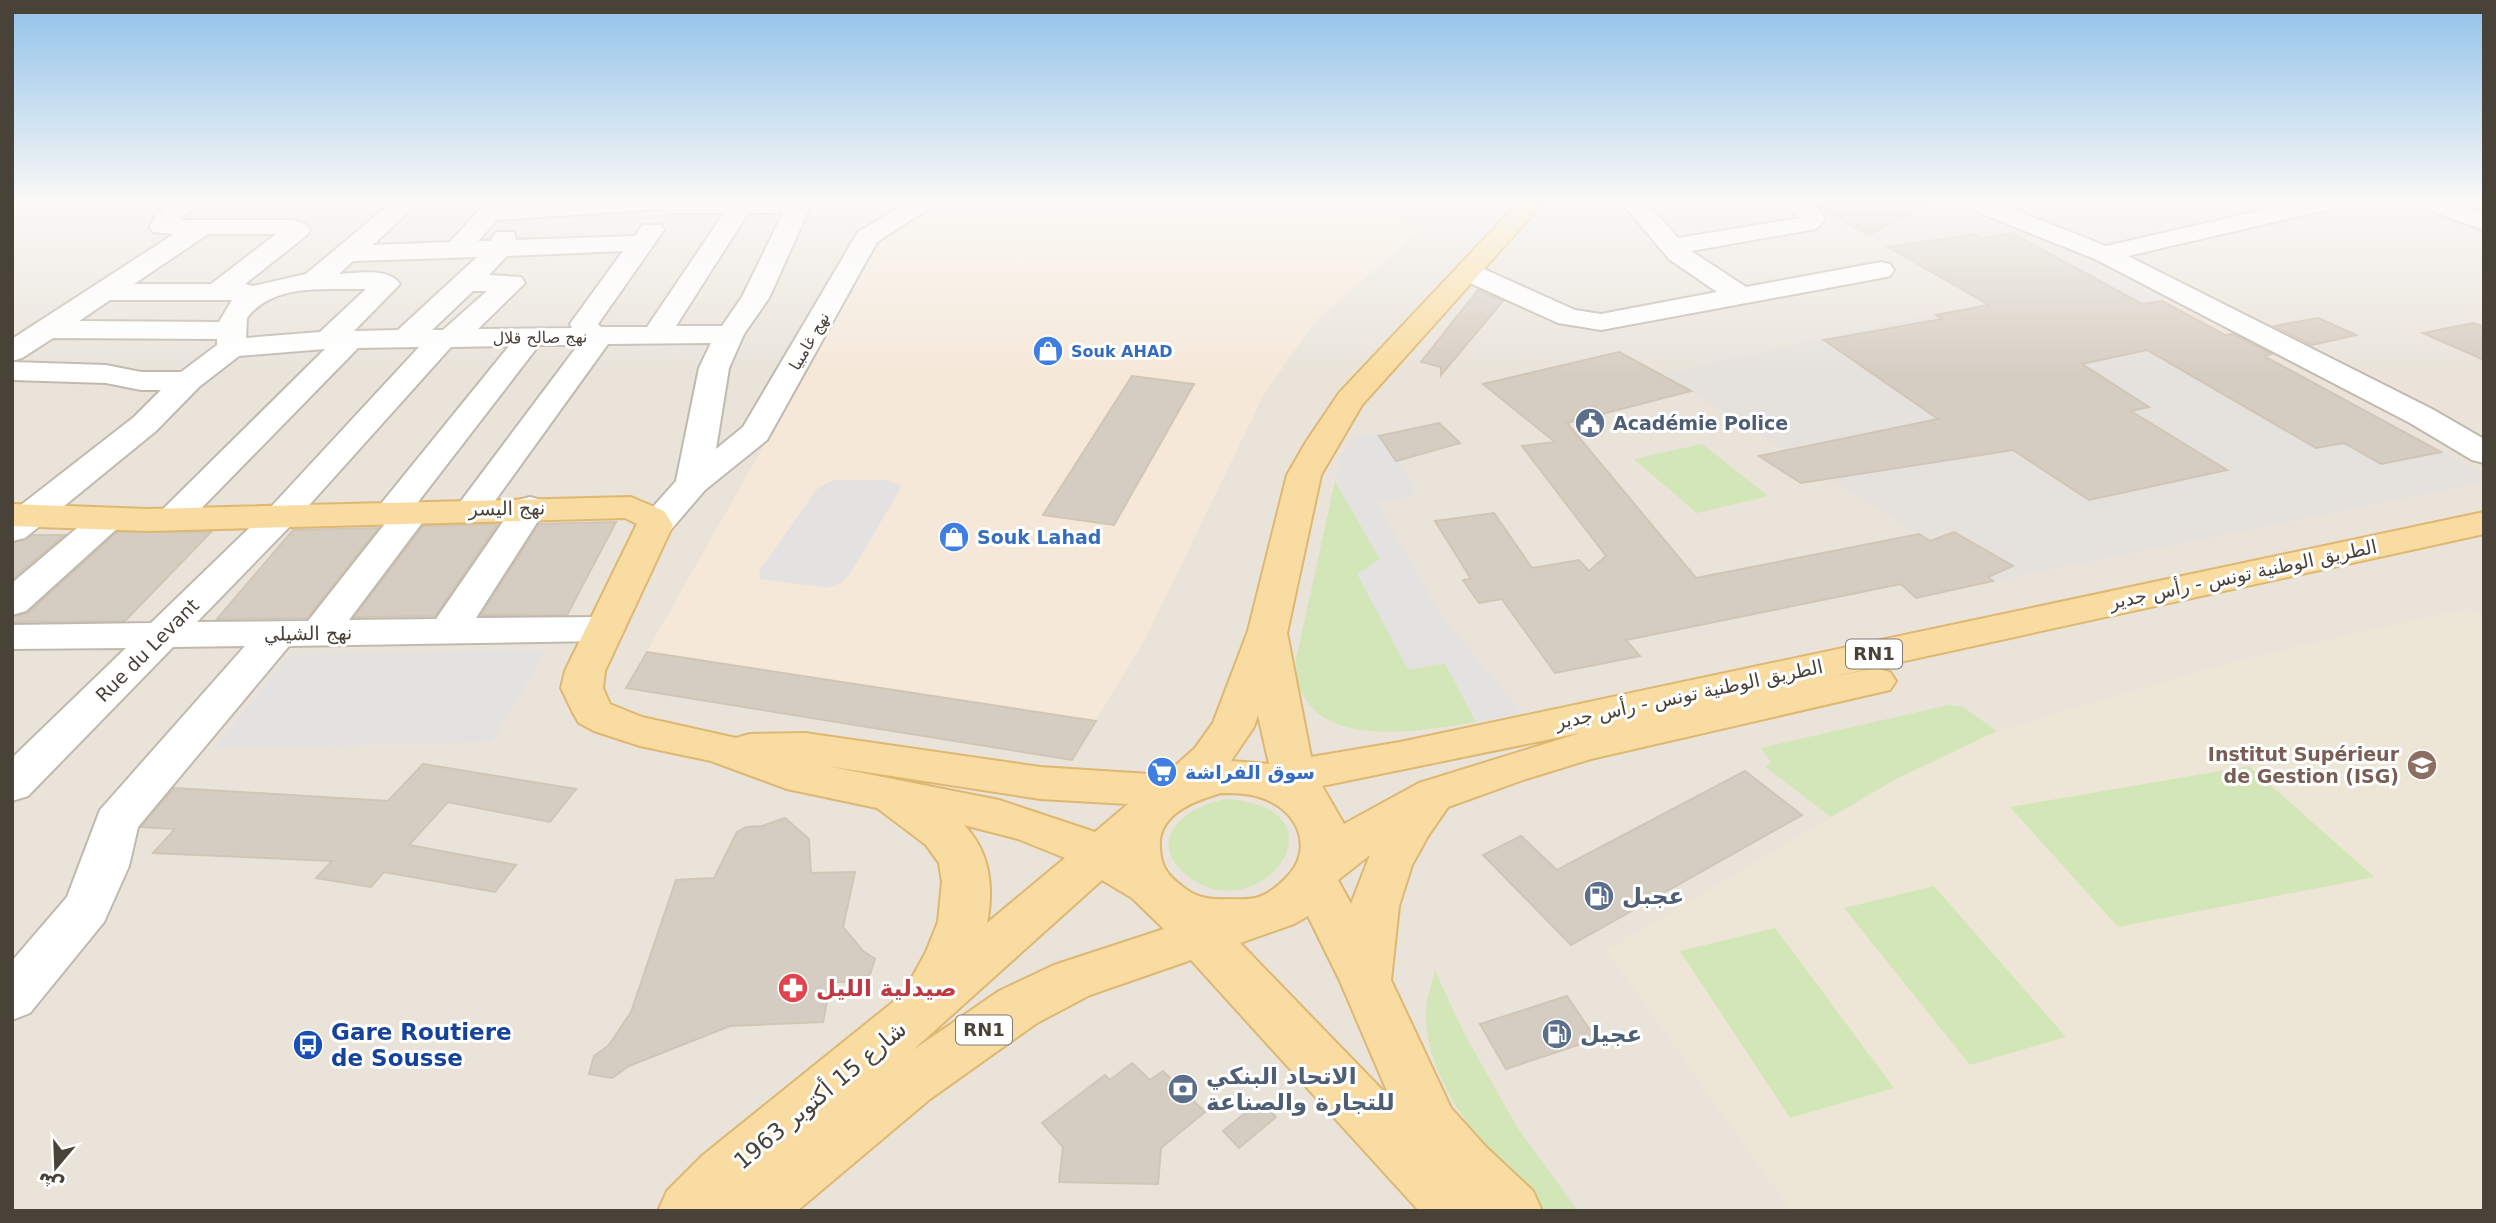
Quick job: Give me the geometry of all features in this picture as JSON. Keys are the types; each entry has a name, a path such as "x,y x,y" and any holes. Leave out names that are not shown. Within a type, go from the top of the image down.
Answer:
{"main road":[{"path":"1479,260 1350,400 1322,442 1304,475 1294,509 1268,631 1289,788 1321,826 1324,836 1319,874 1432,1125 1465,1166 1512,1211"},
{"name":"نهج اليسر","path":"19,520 172,519 472,509 631,507 652,518 656,525"},
{"name":"الطريق الوطنية تونس - رأس جدير","path":"1289,788 1400,757 2484,523"},
{"path":"656,525 584,671 582,688 593,713 658,737 720,749 786,772 1012,821 1065,838 1100,855 1171,908"},
{"name":"الطريق الوطنية تونس - رأس جدير","path":"1319,874 1370,829 1435,794 1590,746 2484,545"},
{"name":"شارع 15 أكتوبر 1963","path":"688,1211 724,1174 904,1026 1210,759 1233,727 1268,631"},
{"path":"720,749 805,748 1040,783 1165,798"},
{"name":"RN1","path":"1165,798 1221,777 1289,788"},
{"path":"881,792 928,822 954,846 965,871 967,897 958,936 938,980 904,1026"},
{"path":"1366,981 1369,925 1382,875 1405,831 1435,794"},
{"path":"1165,798 1134,838 1134,862 1171,908 1460,1211"},
{"name":"RN1","path":"751,1211 910,1082 1018,1007 1072,980 1171,908 1256,918 1280,910 1300,898 1319,874"}],"street":[{"path":"12,352 154,260"},
{"path":"219,291 259,260"},
{"path":"313,282 337,260"},
{"path":"172,519 339,340 404,260"},
{"path":"405,339 488,260"},
{"path":"472,509 595,342 584,324 629,260"},
{"path":"656,335 705,260"},
{"path":"693,484 714,368 730,334 755,298 773,260"},
{"name":"نهج غامبيا","path":"656,525 693,484 756,433 854,260"},
{"path":"1691,260 1743,296"},
{"path":"2116,260 2421,416 2484,453"},
{"path":"1468,272 1568,317 1601,322 1881,270"},
{"path":"19,520 145,424 231,340 233,317 238,309 258,292 283,283 386,281"},
{"name":"Rue du Levant","path":"12,785 282,515 446,339 512,283 466,283"},
{"path":"107,292 258,292"},
{"name":"نهج صالح قلال","path":"50,329 231,340 730,334"},
{"path":"12,998 87,908 105,866 116,822 298,633 403,511 531,337"},
{"path":"12,371 106,374 141,381 188,381"},
{"path":"2421,416 2484,443"},
{"path":"447,631 530,508"},
{"path":"12,603 108,519"},
{"name":"نهج الشيلي","path":"12,637 603,629"}],"shaded area":[{"path":"12,260 2484,260 2484,1211 12,1211"},
{"name":"Souk Lahad","path":"869,260 1385,260 1314,323 1264,394 1146,638 1072,760 626,688"},
{"path":"1911,260 2086,260 2484,474 2484,482 1993,581 1664,374 1984,303"},
{"path":"1378,433 1416,490 1412,496 1376,501 1443,619 1522,713 1476,722 1445,663 1408,670 1357,574 1380,559 1335,481 1340,457 1355,438"},
{"path":"834,480 887,480 902,486 850,574 841,583 827,588 760,579 759,571 818,488"},
{"path":"2469,608 2484,618 2484,1211 1791,1211 1607,950 1896,779 1997,731 2239,660"},
{"path":"546,650 492,742 214,748 289,655"}],"green space":[{"path":"1702,444 1768,496 1697,513 1634,459"},
{"path":"1335,481 1380,559 1358,574 1408,669 1445,663 1476,722 1422,730 1363,730 1337,724 1315,711 1301,690 1296,660"},
{"path":"1949,705 1963,707 1997,731 1896,779 1831,817 1765,767 1771,762 1761,748"},
{"path":"2249,766 2374,877 2118,927 2010,807"},
{"path":"1227,799 1265,807 1284,823 1289,843 1281,862 1265,879 1241,889 1215,889 1188,876 1175,863 1169,850 1170,837 1175,826 1185,817 1198,808"},
{"path":"1934,886 2066,1037 1970,1065 1844,908"},
{"path":"1775,928 1894,1088 1790,1118 1680,951"},
{"path":"1435,971 1465,1035 1517,1127 1578,1211 1540,1211 1465,1120 1437,1068 1429,1041 1426,1008"}],"building":[{"path":"1911,260 2062,260 2142,304 2162,301 2225,335 2233,334 2272,354 2264,356 2441,452 2381,464 2344,443 2316,448 2147,350 2082,364 2149,407 2131,411 2227,470 2089,500 2013,450 1801,483 1759,456 1938,419 1824,340 1942,319 1936,315 1989,305"},
{"path":"1478,290 1503,301 1441,375 1441,367 1421,362"},
{"path":"2318,318 2356,335 2312,345 2274,326"},
{"path":"2473,323 2484,327 2484,360 2423,333"},
{"path":"1619,352 1691,391 1567,423 1696,578 1919,534 1930,541 1954,532 2013,566 1988,577 1993,581 1916,598 1901,584 1626,640 1640,656 1555,673 1502,599 1479,603 1463,580 1471,579 1435,521 1494,513 1532,568 1579,560 1589,571 1606,556 1522,446 1555,442 1483,384"},
{"path":"1132,376 1194,384 1114,525 1043,515"},
{"path":"1439,423 1460,443 1396,461 1379,436"},
{"path":"616,522 567,615 481,615 539,524"},
{"path":"498,524 435,616 354,617 423,526"},
{"path":"378,528 307,618 217,619 293,530"},
{"path":"117,532 211,532 125,621 12,622 12,617 28,613"},
{"path":"33,535 65,535 12,579 12,543"},
{"path":"647,652 1096,721 1072,760 626,688"},
{"path":"423,764 576,789 550,822 448,802 409,845 516,865 495,892 384,872 371,887 316,878 332,861 153,853 175,829 141,827 174,788 388,801"},
{"path":"1745,771 1802,815 1571,945 1483,855 1521,836 1557,870"},
{"path":"785,818 809,839 811,873 855,872 843,927 863,951 875,959 870,974 855,982 831,982 823,1022 730,1026 629,1066 612,1078 589,1074 594,1056 609,1045 631,1012 676,880 714,878 737,832 746,827 762,826"},
{"path":"1567,996 1596,1039 1506,1069 1480,1024"},
{"path":"1132,1063 1150,1080 1163,1071 1205,1112 1161,1148 1158,1184 1059,1182 1063,1147 1042,1123 1105,1075 1110,1080"},
{"path":"1260,1101 1276,1117 1239,1148 1223,1131"}],"place":[{"name":"Souk AHAD","path":"1048,351"},
{"name":"Académie Police","path":"1590,423"},
{"name":"Souk Lahad","path":"954,537"},
{"name":"Institut Supérieur de Gestion (ISG)","path":"2422,765"},
{"name":"سوق الفراشة","path":"1162,772"},
{"name":"عجبل","path":"1599,896"},
{"name":"صيدلية الليل","path":"793,988"},
{"name":"عجيل","path":"1557,1034"},
{"name":"Gare Routiere de Sousse","path":"308,1045"},
{"name":"الاتحاد البنكي للتجارة والصناعة","path":"1183,1089"}]}
